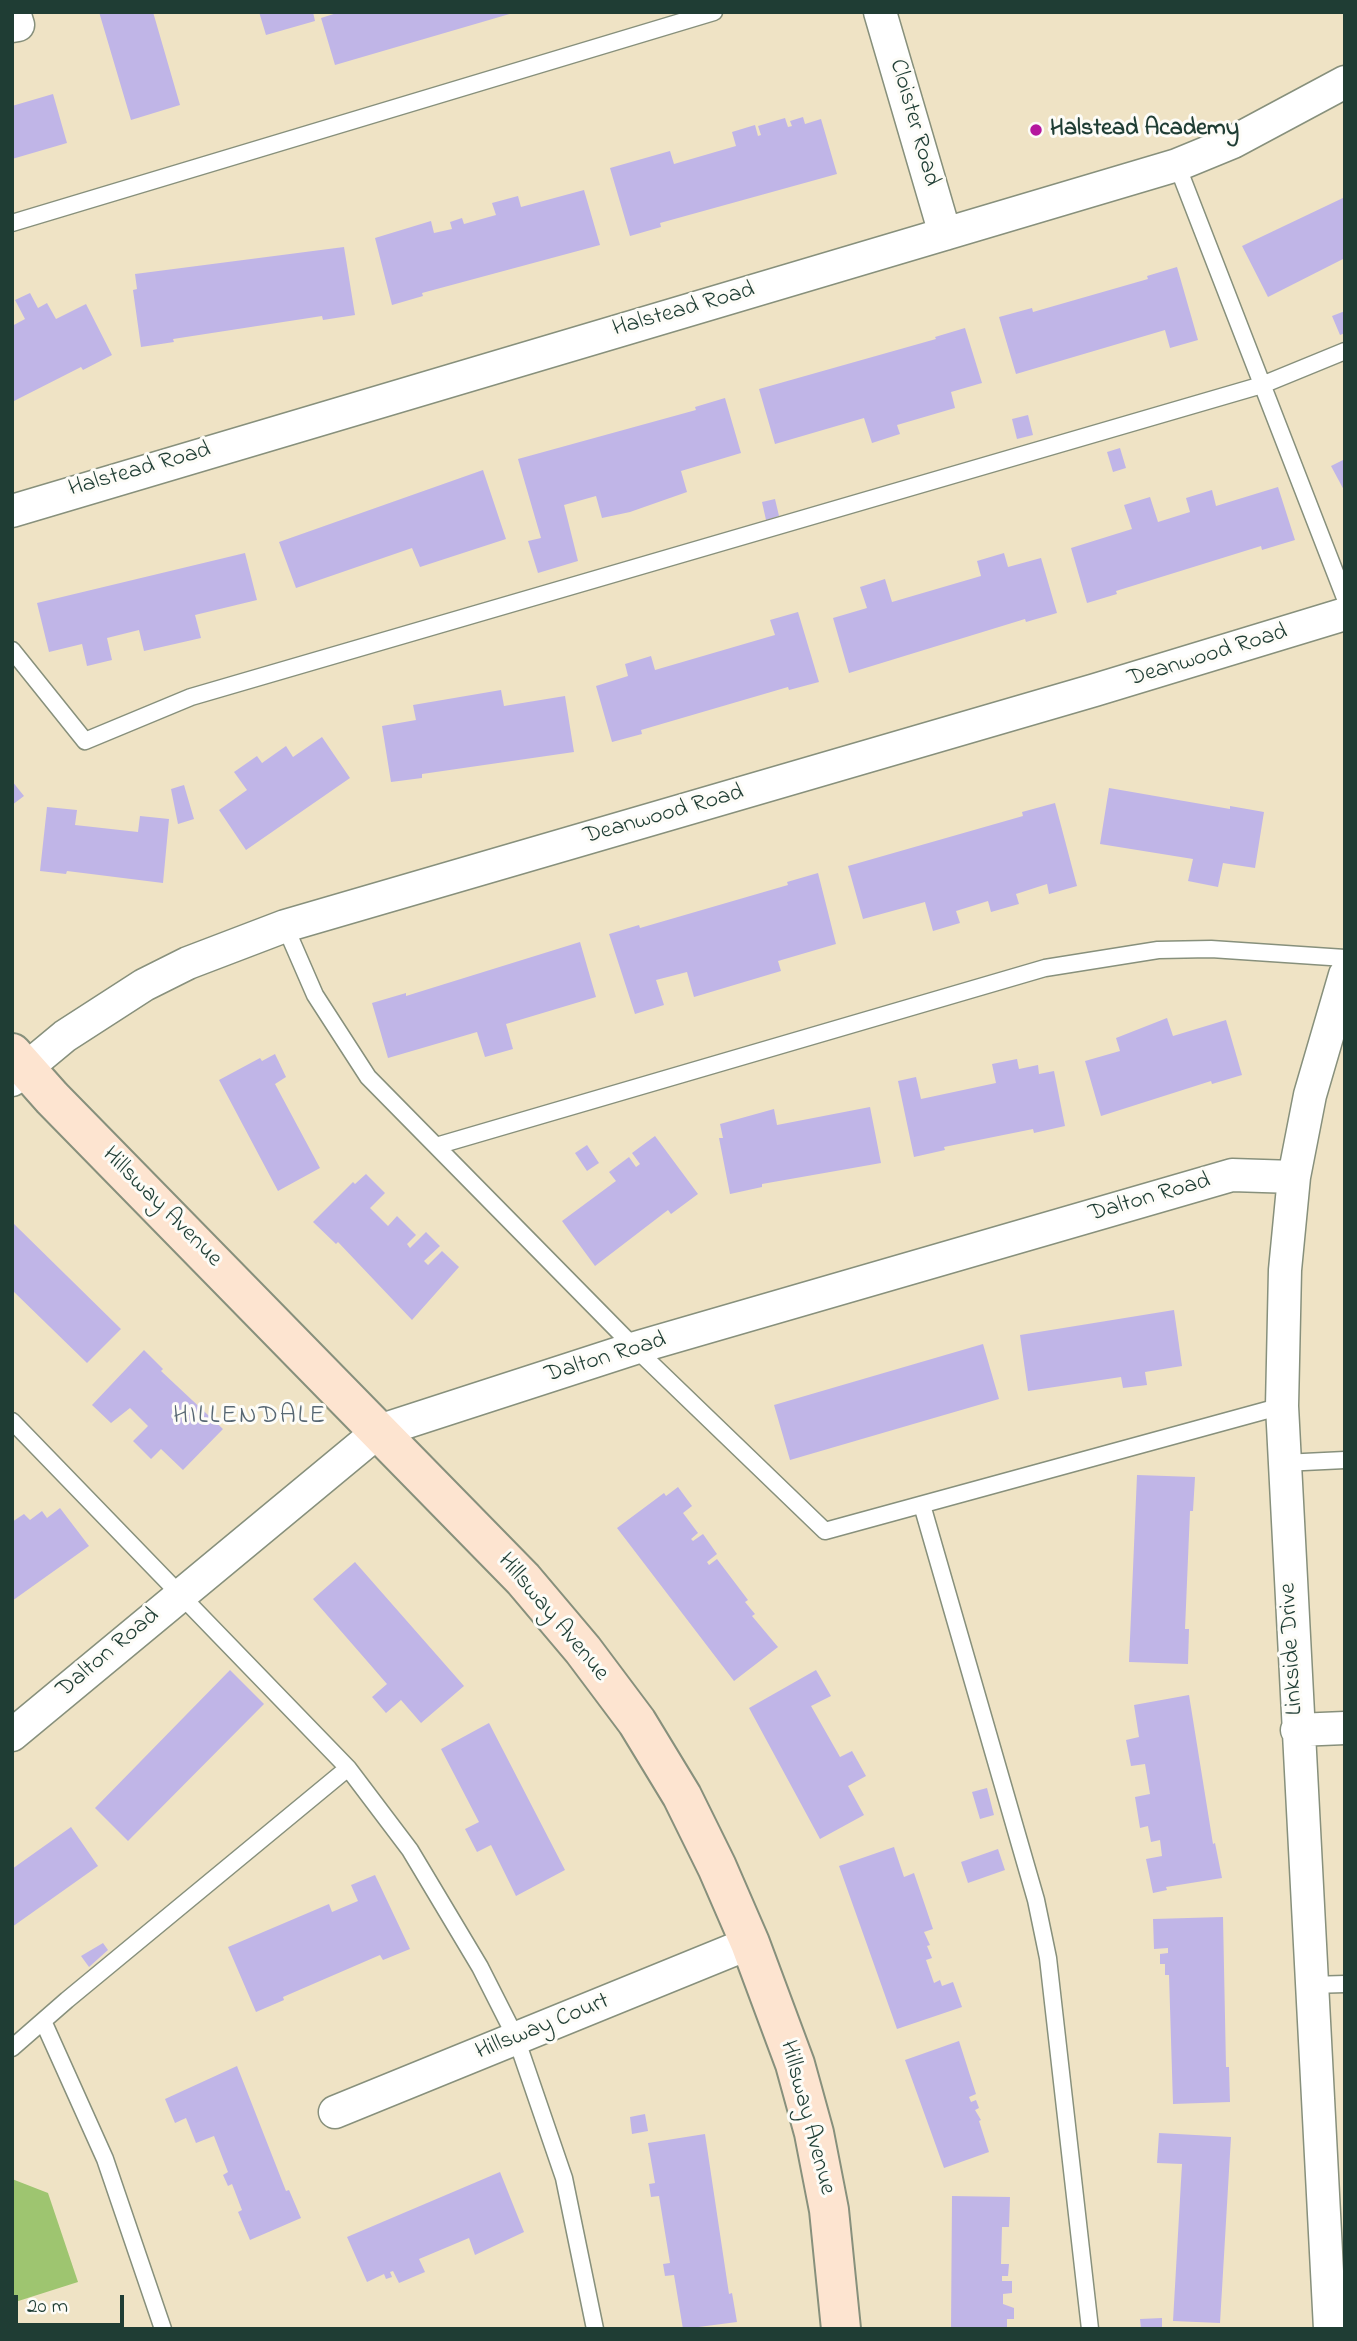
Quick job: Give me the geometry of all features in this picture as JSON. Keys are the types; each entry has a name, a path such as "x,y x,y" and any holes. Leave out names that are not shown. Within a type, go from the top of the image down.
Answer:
{"street":[{"path":"12,26 18,25 14,12"},
{"name":"Cloister Road","path":"880,12 945,234"},
{"name":"Halstead Road","path":"12,511 1177,165 1233,142 1345,82"},
{"name":"Deanwood Road","path":"17,1067 144,985 200,958 285,926 1109,687 1345,614"},
{"name":"Linkside Drive","path":"1330,2329 1335,2228 1311,1985 1282,1406 1285,1270 1294,1177 1310,1095 1345,975"},
{"name":"Hillsway Avenue","path":"17,1067 523,1579 583,1650 636,1722 682,1796 750,1943 795,2064 814,2133 829,2210 841,2329"},
{"name":"Dalton Road","path":"12,1735 379,1431 635,1348 1232,1175 1294,1177"},
{"path":"1297,1731 1345,1728"},
{"name":"Hillsway Court","path":"335,2112 750,1943"}],"lane":[{"path":"12,223 714,12"},
{"path":"1177,165 1345,597"},
{"path":"12,650 86,740 191,697 1262,385 1345,351"},
{"path":"285,926 314,995 368,1077 635,1348 825,1531 1282,1406"},
{"path":"436,1146 1045,968 1158,950 1211,949 1345,958"},
{"path":"12,1421 348,1768 410,1850 480,1967 516,2038 564,2178 595,2329"},
{"path":"1283,1463 1345,1460"},
{"path":"922,1505 1036,1900 1048,1958 1090,2329"},
{"path":"12,2048 348,1768"},
{"path":"1311,1985 1345,1984"},
{"path":"43,2021 105,2159 163,2329"}],"green space":[{"path":"12,2179 48,2193 78,2282 12,2303"}],"building":[{"path":"99,12 153,12 180,105 131,120"},
{"path":"259,12 313,12 315,21 266,35"},
{"path":"340,12 513,13 335,65 321,18"},
{"path":"53,94 67,143 12,159 12,106"},
{"path":"803,117 805,124 821,119 837,174 660,223 661,227 630,236 610,168 670,151 674,164 736,146 732,132 755,125 758,136 761,135 758,126 785,118 788,127 792,126 790,121"},
{"path":"584,190 600,245 422,293 423,296 392,305 375,238 431,221 434,233 452,229 450,222 462,218 464,224 496,215 492,203 518,196 521,207"},
{"path":"1345,197 1345,258 1268,297 1242,246"},
{"path":"344,247 355,315 323,320 322,316 173,339 174,342 141,347 133,290 137,289 135,274"},
{"path":"1177,267 1198,340 1170,348 1165,330 1016,374 999,317 1032,308 1033,312 1148,279 1147,276"},
{"path":"30,293 38,308 47,303 56,319 86,304 112,355 83,370 81,367 12,402 12,326 25,319 15,300"},
{"path":"1345,311 1345,333 1340,335 1332,316"},
{"path":"965,328 982,383 951,392 955,408 897,425 900,434 872,443 864,418 775,444 759,389 936,339 935,337"},
{"path":"725,398 741,453 681,471 687,492 630,512 602,518 596,496 564,505 578,561 538,573 528,541 541,538 518,459 696,410 695,407"},
{"path":"1028,415 1033,435 1017,439 1012,419"},
{"path":"1120,448 1126,468 1113,472 1107,452"},
{"path":"1345,459 1345,492 1331,466"},
{"path":"483,470 506,539 420,567 412,548 296,588 279,542"},
{"path":"1278,487 1295,540 1262,550 1261,546 1116,591 1117,594 1087,603 1071,548 1132,529 1124,505 1150,497 1158,522 1190,512 1186,498 1212,490 1216,506"},
{"path":"775,499 779,516 766,520 762,502"},
{"path":"245,553 257,600 195,615 201,638 144,651 139,630 107,638 112,660 87,666 82,644 49,652 37,603"},
{"path":"1004,553 1008,567 1041,558 1057,613 1026,622 1025,619 849,673 833,618 867,608 860,587 885,579 892,602 981,576 977,561"},
{"path":"798,612 819,682 789,690 788,687 641,730 642,734 612,742 596,686 628,676 625,664 651,656 655,670 775,635 770,620"},
{"path":"501,690 504,706 565,696 574,752 422,774 422,778 391,782 382,726 416,720 413,705"},
{"path":"322,737 350,778 246,850 219,810 247,790 234,772 257,756 262,763 286,746 293,757"},
{"path":"12,781 24,796 12,805"},
{"path":"184,785 194,819 178,824 171,789"},
{"path":"1109,788 1230,809 1230,806 1264,812 1255,868 1223,863 1218,887 1188,881 1193,859 1100,844"},
{"path":"1055,803 1077,886 1049,894 1047,884 1016,894 1019,904 991,912 988,901 956,911 960,923 933,931 925,902 863,919 848,866 1023,816 1022,812"},
{"path":"47,807 77,810 75,825 138,832 140,816 169,819 163,883 67,871 66,874 40,871"},
{"path":"818,873 836,944 778,961 781,971 694,997 687,972 656,980 664,1005 635,1014 609,934 639,925 640,928 788,885 787,882"},
{"path":"580,942 596,997 506,1024 513,1049 485,1057 477,1032 388,1058 372,1003 406,993 406,996"},
{"path":"1167,1018 1173,1036 1226,1020 1242,1075 1212,1084 1211,1081 1101,1116 1085,1061 1120,1051 1116,1038"},
{"path":"275,1054 286,1077 275,1084 320,1168 278,1191 219,1080 260,1058 262,1061"},
{"path":"1017,1059 1019,1069 1038,1065 1039,1074 1054,1071 1065,1126 1034,1133 1033,1129 944,1147 945,1150 914,1157 898,1081 916,1077 921,1099 996,1083 992,1064"},
{"path":"870,1107 881,1163 762,1184 762,1187 730,1194 719,1138 723,1138 720,1124 774,1109 777,1125"},
{"path":"655,1136 698,1194 671,1214 668,1210 595,1266 562,1221 616,1181 609,1172 629,1157 636,1167 640,1164 632,1153"},
{"path":"587,1145 599,1163 587,1171 575,1153"},
{"path":"366,1174 385,1193 370,1208 388,1226 397,1216 416,1235 407,1244 410,1248 426,1232 440,1246 424,1261 428,1265 442,1251 459,1267 412,1320 338,1242 336,1244 313,1222 353,1182 355,1184"},
{"path":"12,1222 121,1329 87,1363 12,1290"},
{"path":"1174,1310 1182,1366 1145,1372 1147,1385 1123,1388 1121,1377 1028,1391 1020,1335"},
{"path":"983,1344 999,1399 790,1460 774,1405"},
{"path":"144,1350 163,1369 161,1371 223,1429 183,1470 161,1449 151,1459 133,1441 148,1426 130,1408 111,1423 92,1405"},
{"path":"1137,1475 1195,1477 1193,1511 1190,1511 1185,1629 1189,1629 1188,1664 1129,1662"},
{"path":"678,1487 692,1506 683,1513 698,1533 691,1539 693,1541 703,1534 717,1554 707,1562 709,1565 717,1559 748,1600 745,1602 755,1614 752,1616 778,1647 734,1681 617,1528 664,1493 666,1496"},
{"path":"60,1508 89,1546 12,1601 12,1522 24,1514 30,1520 42,1511 47,1518"},
{"path":"355,1562 464,1686 421,1723 401,1700 386,1713 372,1697 387,1684 313,1599"},
{"path":"230,1670 264,1704 128,1841 95,1808"},
{"path":"816,1670 831,1696 811,1706 840,1757 852,1751 866,1776 848,1786 864,1815 820,1839 749,1708"},
{"path":"1189,1695 1213,1844 1215,1843 1222,1878 1166,1887 1167,1890 1153,1893 1146,1859 1162,1856 1160,1840 1151,1842 1148,1826 1140,1828 1135,1797 1150,1794 1145,1764 1131,1766 1126,1740 1139,1737 1134,1705"},
{"path":"489,1723 565,1870 516,1896 491,1845 477,1852 465,1829 479,1822 441,1749"},
{"path":"987,1788 994,1815 980,1819 972,1792"},
{"path":"71,1827 98,1866 12,1927 12,1869"},
{"path":"894,1847 904,1877 914,1873 933,1929 924,1932 932,1958 926,1960 934,1983 940,1980 942,1986 953,1982 962,2007 897,2029 839,1866"},
{"path":"998,1849 1005,1870 968,1883 961,1862"},
{"path":"375,1875 410,1949 383,1960 380,1955 283,1997 284,2000 256,2012 228,1947 329,1904 332,1912 358,1901 351,1885"},
{"path":"1223,1917 1226,2067 1229,2067 1230,2102 1173,2104 1169,1975 1165,1975 1165,1964 1160,1964 1160,1954 1168,1953 1168,1948 1154,1949 1153,1919"},
{"path":"103,1943 108,1950 89,1967 81,1956"},
{"path":"959,2041 976,2094 969,2097 971,2102 976,2100 979,2108 975,2110 981,2120 979,2121 989,2152 944,2168 905,2060"},
{"path":"237,2066 286,2191 289,2190 301,2218 250,2240 238,2212 242,2210 232,2184 228,2186 223,2175 228,2172 214,2136 196,2143 186,2118 175,2123 165,2099"},
{"path":"645,2114 648,2131 632,2134 630,2117"},
{"path":"1159,2133 1231,2137 1220,2323 1173,2321 1182,2164 1157,2163"},
{"path":"705,2134 729,2294 732,2293 737,2322 683,2329 674,2275 665,2276 663,2264 670,2263 659,2196 651,2197 649,2184 655,2183 648,2143"},
{"path":"500,2172 524,2232 475,2255 469,2238 419,2259 425,2272 399,2283 393,2271 390,2272 392,2277 386,2279 384,2274 367,2282 347,2237"},
{"path":"952,2196 1010,2197 1009,2227 1002,2227 1001,2264 1009,2264 1008,2276 1002,2276 1002,2281 1012,2281 1012,2293 1003,2294 1003,2304 1014,2308 1014,2319 1007,2319 1007,2329 951,2329"},
{"path":"1162,2318 1162,2329 1141,2329 1140,2319"}],"place":[{"name":"Halstead Academy","path":"1036,130"}],"district":[{"name":"HILLENDALE","path":"250,1418"}]}
